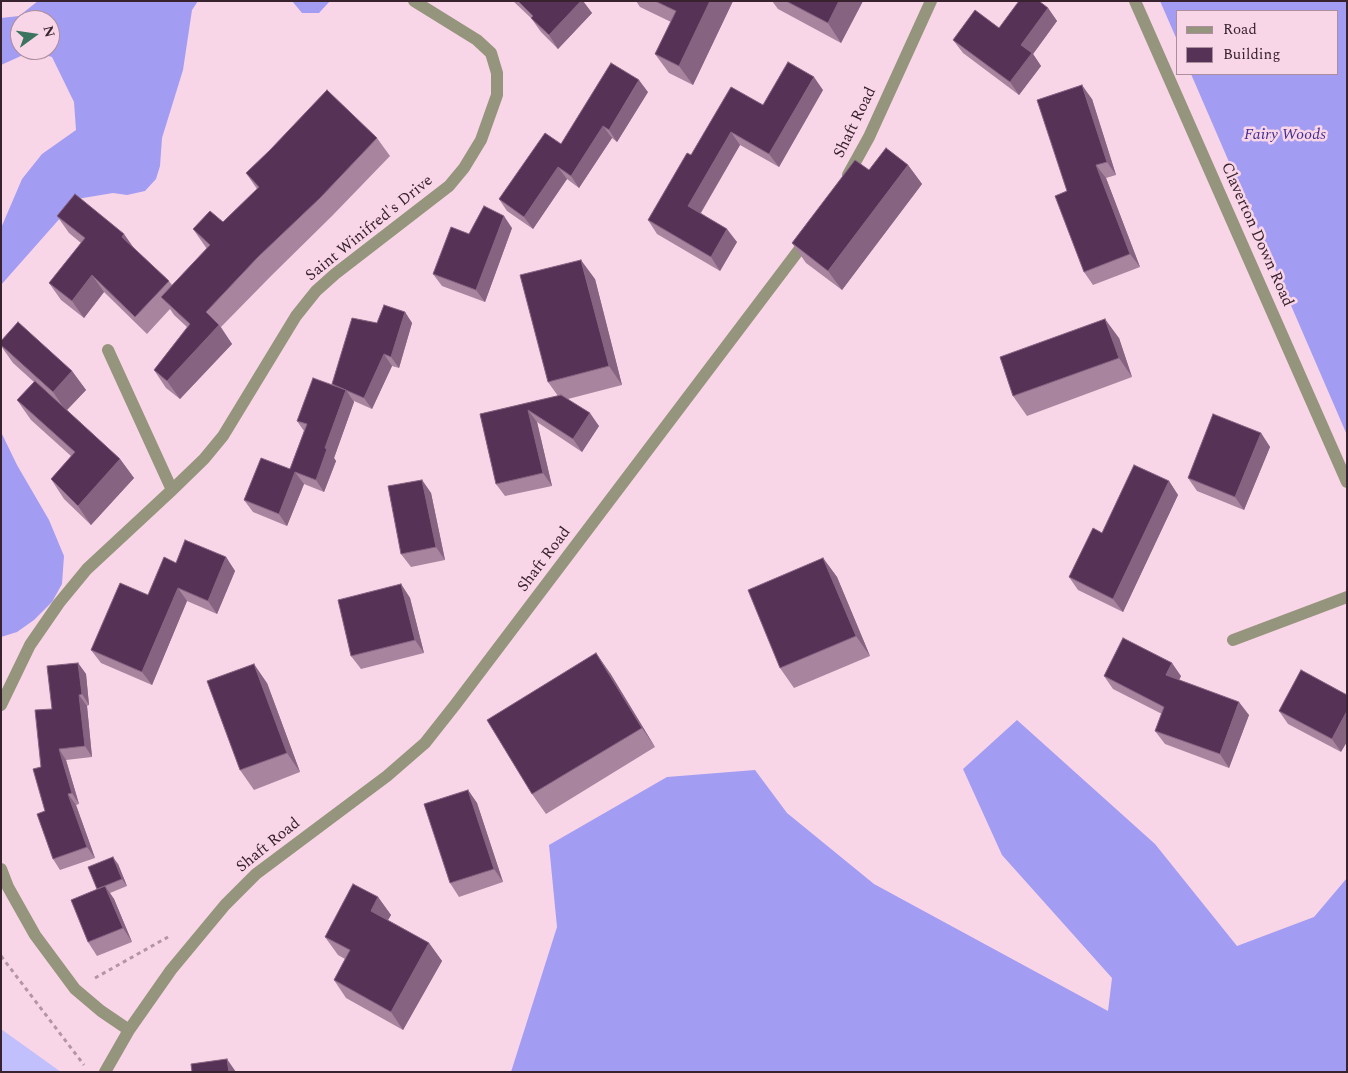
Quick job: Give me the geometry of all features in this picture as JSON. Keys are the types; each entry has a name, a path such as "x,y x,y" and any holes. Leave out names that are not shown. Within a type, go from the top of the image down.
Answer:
{"street":[{"name":"Saint Winifred's Drive","path":"1,705 30,646 59,603 87,569 204,459 223,436 296,316 316,292 335,274 449,186 464,168 481,140 497,95 498,73 491,53 477,40 414,1"},
{"name":"Shaft Road","path":"842,187 869,137 931,1"},
{"name":"Claverton Down Road","path":"1135,1 1347,482"},
{"name":"Shaft Road","path":"104,1072 129,1030 171,970 225,905 256,874 386,776 425,743 456,705 816,227"},
{"path":"108,350 172,490"},
{"path":"1233,640 1347,596"},
{"path":"1,869 8,887 35,935 75,989 101,1011 129,1030"}],"path":[{"path":"75,989 175,933"},
{"path":"1,956 89,1071"}],"shaded area":[{"path":"1,1029 61,1072 1,1072"}],"green space":[{"path":"38,1 198,1 192,10 183,70 162,138 160,166 156,179 145,191 127,195 113,193 77,199 1,285 1,228 22,179 42,154 76,130 74,102 53,60 60,60 60,10 27,10"},
{"path":"292,1 330,1 319,13 302,13"},
{"name":"Fairy Woods","path":"1160,1 1347,1 1347,435 1191,75 1338,75 1338,10 1176,10 1176,38"},
{"path":"10,17 10,60 12,60 1,65 1,18"},
{"path":"1,432 17,465 49,520 64,556 62,584 52,602 34,620 17,632 1,637"},
{"path":"1017,720 1155,844 1237,946 1314,917 1347,878 1347,1072 511,1072 557,927 549,845 667,777 755,770 787,813 874,884 1108,1011 1112,978 1002,855 963,769"}],"building":[{"path":"518,1 581,1 549,35 531,18 533,16"},
{"path":"655,1 710,1 679,66 655,54 676,11"},
{"path":"786,1 839,1 828,23"},
{"path":"1019,1 1039,1 1048,8 1021,45 1032,53 1010,82 953,40 975,10 999,28"},
{"path":"788,62 814,77 769,154 731,132 688,206 727,229 711,257 648,220 687,153 691,155 731,87 763,105"},
{"path":"611,63 639,80 609,130 603,126 571,176 558,167 524,217 499,199 545,133 561,144"},
{"path":"1082,85 1107,162 1096,165 1130,254 1084,272 1055,196 1067,191 1037,100"},
{"path":"327,90 377,138 206,312 219,325 167,381 154,370 190,324 161,297 210,245 193,229 210,211 223,222 259,187 246,173"},
{"path":"886,148 908,165 828,271 792,243 855,160 869,170"},
{"path":"75,194 124,234 122,237 169,281 135,317 92,275 72,301 49,283 85,238 57,216"},
{"path":"484,206 504,216 476,290 433,274 451,227 469,234"},
{"path":"581,260 609,366 548,382 520,275"},
{"path":"384,305 405,312 391,357 384,354 364,398 332,384 352,318 377,323"},
{"path":"1105,319 1119,358 1013,396 1000,357"},
{"path":"18,322 72,371 53,392 1,345 1,341"},
{"path":"313,378 346,390 325,448 327,449 316,480 295,472 279,514 244,500 261,458 290,469 307,424 297,421"},
{"path":"35,381 120,459 78,506 51,479 75,452 17,400"},
{"path":"561,395 590,413 573,439 528,410 543,473 496,484 480,414"},
{"path":"1213,414 1261,433 1235,497 1188,478"},
{"path":"1134,465 1169,481 1113,599 1069,577 1093,528 1102,533"},
{"path":"422,480 436,547 401,554 388,486"},
{"path":"185,540 226,557 208,601 178,588 142,672 91,650 120,583 148,595 164,557 176,563"},
{"path":"823,558 856,636 780,668 748,590"},
{"path":"401,584 415,640 351,656 338,600"},
{"path":"1123,638 1172,663 1166,675 1239,702 1220,754 1155,731 1164,707 1104,676"},
{"path":"596,653 642,728 532,794 487,720"},
{"path":"78,663 82,694 79,695 85,746 59,749 72,793 68,794 87,847 53,859 37,814 45,811 33,769 41,767 35,710 52,709 47,666"},
{"path":"254,664 287,753 240,770 207,681"},
{"path":"1301,670 1347,695 1347,711 1332,739 1279,711"},
{"path":"468,790 494,869 450,883 424,804"},
{"path":"113,857 122,879 97,889 88,867"},
{"path":"353,884 378,897 371,911 429,943 391,1012 334,980 350,950 325,937"},
{"path":"105,886 123,928 88,942 71,900"},
{"path":"227,1059 229,1072 192,1072 191,1064"}]}
